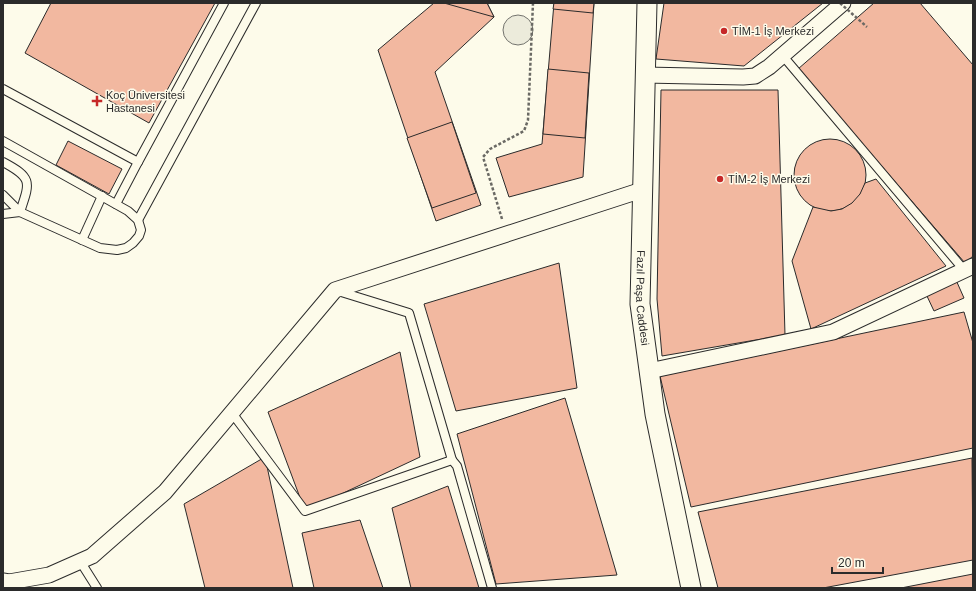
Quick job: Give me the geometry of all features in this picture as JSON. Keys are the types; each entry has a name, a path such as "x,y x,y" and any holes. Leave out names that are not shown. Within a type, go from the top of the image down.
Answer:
{"street":[{"name":"Fazıl Paşa Caddesi","path":"647,3 644,75 640,304 655,414 690,588"},
{"path":"644,75 755,76 769,68 842,3"},
{"path":"3,581 9,582 49,575 92,556 165,492 335,290 642,190"},
{"path":"649,371 833,332 968,268"}],"lane":[{"path":"116,204 224,3"},
{"path":"138,220 256,3"},
{"path":"783,56 968,268"},
{"path":"3,89 138,162"},
{"path":"3,141 128,211 138,220 141,230 139,236 126,248 117,250 100,248 20,212 3,195"},
{"path":"3,162 20,171 27,180 27,190 20,212"},
{"path":"82,240 102,196"},
{"path":"3,214 20,212"},
{"path":"335,290 409,313 452,460 457,466 492,588"},
{"path":"232,412 305,511 452,460"},
{"path":"80,561 97,588"}],"path":[{"path":"507,235 483,157 490,148 524,131 528,120 533,3"},
{"path":"842,3 867,27"}],"shaded area":[{"path":"518,15 529,19 533,30 529,41 518,45 507,41 503,30 507,19"}],"building":[{"path":"51,3 215,3 149,123 25,53"},
{"path":"434,3 487,3 494,17 435,72 481,205 436,221 378,50"},
{"path":"444,3 487,3 494,17"},
{"path":"554,3 594,3 583,177 509,197 496,158 542,144"},
{"path":"554,3 594,3 593,13 553,9"},
{"name":"TİM-1 İş Merkezi","path":"664,3 823,3 744,66 656,59"},
{"path":"874,3 920,3 973,65 973,256 965,263 798,69"},
{"path":"548,69 589,73 585,138 543,134"},
{"name":"TİM-2 İş Merkezi","path":"661,90 778,90 785,335 662,356 657,299"},
{"path":"452,122 476,193 432,208 407,138"},
{"path":"830,139 850,145 860,155 866,175 860,195 850,205 830,211 810,205 800,195 794,175 800,155 810,145"},
{"path":"68,141 122,169 109,194 56,165"},
{"name":"TİM-2 İş Merkezi","path":"876,179 946,266 811,329 792,261 813,207 831,211 842,209 852,203 860,194 865,183"},
{"path":"559,263 577,388 456,411 424,304"},
{"path":"956,280 964,298 934,311 926,294"},
{"path":"964,312 973,343 973,448 691,507 660,376"},
{"path":"400,352 420,457 305,511 268,412"},
{"path":"565,398 617,575 496,584 457,434"},
{"path":"265,457 293,588 205,588 184,504"},
{"path":"972,458 973,560 823,588 718,588 698,512"},
{"path":"448,486 479,588 411,588 392,508"},
{"path":"360,520 383,588 314,588 302,533"},
{"path":"973,574 973,588 901,588"}],"place":[{"name":"TİM-1 İş Merkezi","path":"724,31"},
{"name":"Koç Üniversitesi Hastanesi","path":"97,101"},
{"name":"TİM-2 İş Merkezi","path":"720,179"}]}
